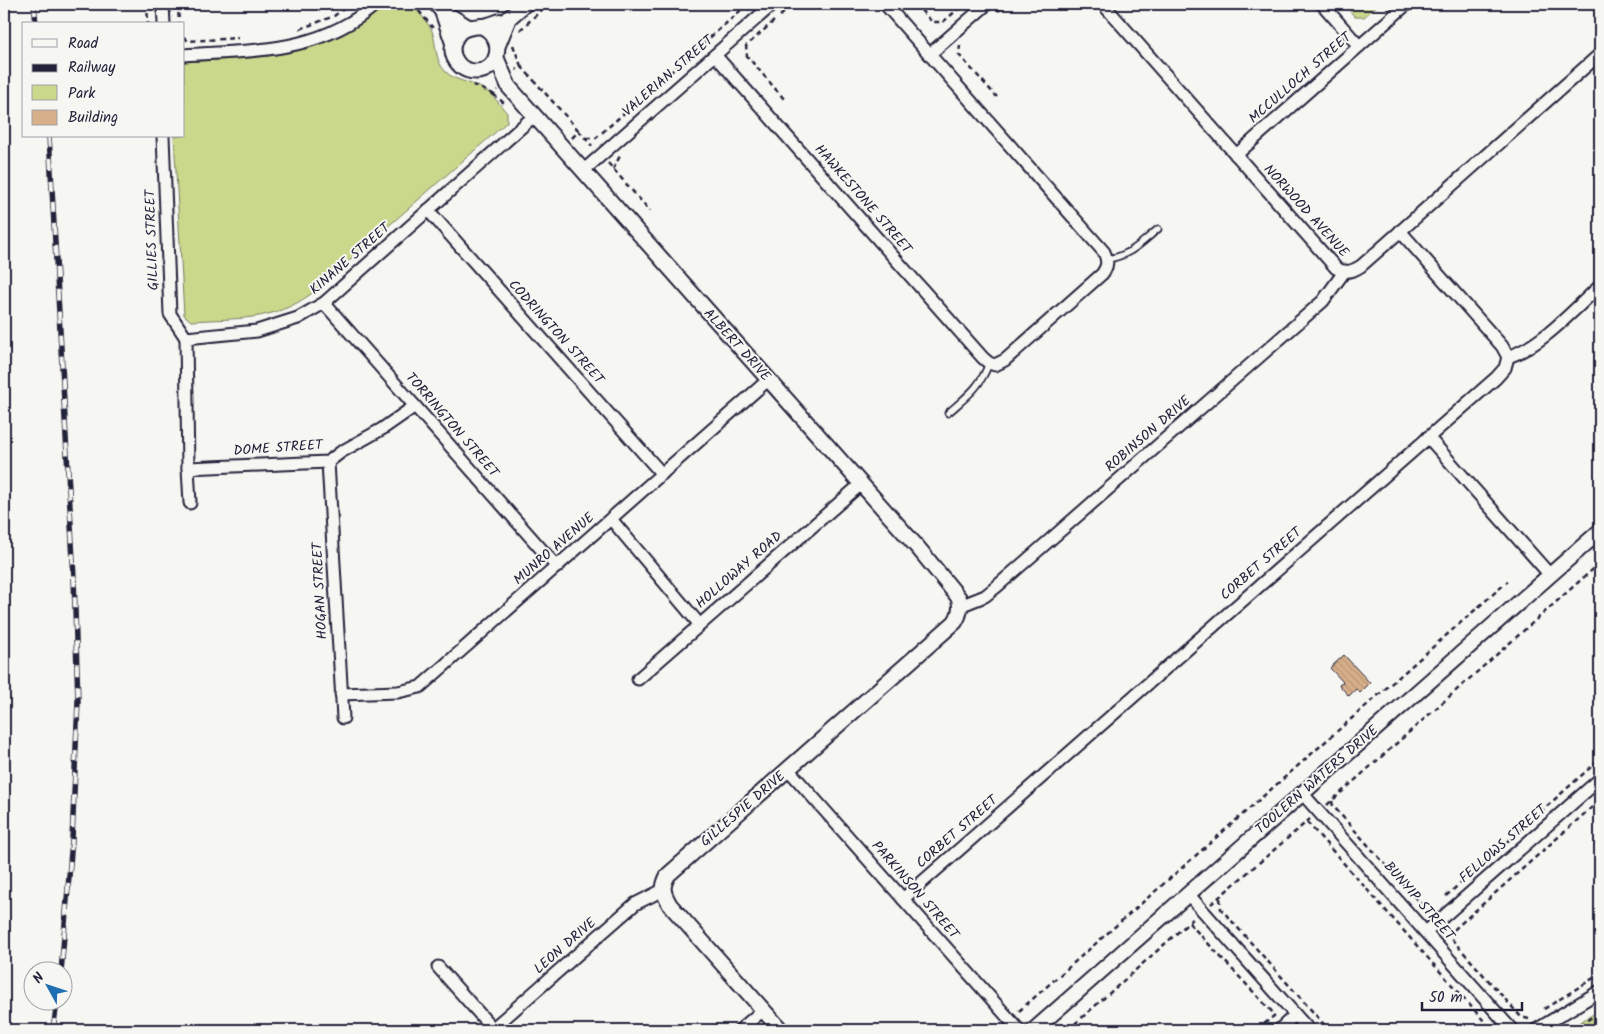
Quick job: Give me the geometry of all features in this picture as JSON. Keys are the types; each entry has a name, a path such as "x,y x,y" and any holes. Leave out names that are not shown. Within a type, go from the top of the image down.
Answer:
{"street":[{"path":"163,4 164,22"},
{"path":"185,55 270,50 296,45 319,38 344,26 376,4"},
{"path":"453,43 458,34 474,27 505,19 525,4"},
{"name":"VALERIAN STREET","path":"583,171 773,4"},
{"path":"885,4 1104,252 1107,258 1106,269 1102,274 1005,360 995,365 989,363"},
{"path":"930,54 987,4"},
{"name":"NORWOOD AVENUE","path":"1103,4 1336,268 1344,272 1352,272 1362,266 1600,54"},
{"path":"1322,4 1359,46"},
{"name":"MCCULLOCH STREET","path":"1236,154 1407,4"},
{"path":"439,7 453,43 453,53 458,64 470,71 488,68 497,51 505,19"},
{"path":"439,7 474,27 492,33 497,51"},
{"name":"ALBERT DRIVE","path":"497,51 509,87"},
{"name":"HAWKESTONE STREET","path":"715,55 989,363"},
{"name":"ALBERT DRIVE","path":"479,71 509,87 861,484 959,598 960,606"},
{"name":"KINANE STREET","path":"186,338 257,331 298,318 324,303 534,116"},
{"name":"GILLIES STREET","path":"163,138 170,314 186,338"},
{"name":"CODRINGTON STREET","path":"428,210 662,474"},
{"path":"1400,231 1502,346 1508,357 1522,352 1537,342 1600,286"},
{"name":"ROBINSON DRIVE","path":"960,606 985,596 996,588 1323,301 1344,272"},
{"name":"TORRINGTON STREET","path":"324,303 557,566"},
{"path":"186,338 190,503"},
{"name":"CORBET STREET","path":"904,899 1496,378 1504,368 1508,357"},
{"name":"MUNRO AVENUE","path":"341,694 398,692 420,687 768,380"},
{"name":"DOME STREET","path":"188,468 328,462 415,406"},
{"path":"1428,437 1550,575"},
{"name":"HOGAN STREET","path":"328,462 343,718"},
{"name":"HOLLOWAY ROAD","path":"638,679 861,484"},
{"path":"610,519 700,624"},
{"name":"TOOLERN WATERS DRIVE","path":"1034,1030 1600,531"},
{"name":"GILLESPIE DRIVE","path":"663,890 663,884 668,875 955,622 959,615 960,606"},
{"name":"PARKINSON STREET","path":"788,769 1019,1030"},
{"name":"FELLOWS STREET","path":"1426,932 1600,779"},
{"name":"BUNYIP STREET","path":"1302,793 1512,1030"},
{"path":"663,890 670,905 781,1030"},
{"name":"LEON DRIVE","path":"492,1030 635,904 663,890"},
{"path":"1188,894 1309,1030"},
{"path":"438,967 492,1030"},
{"path":"1536,1030 1600,991"},
{"path":"740,1030 763,1010"},
{"path":"1279,1030 1295,1015"}],"lane":[{"path":"1107,258 1119,257 1130,252 1158,229"},
{"path":"948,413 977,387 989,363"}],"path":[{"path":"147,4 148,22"},
{"path":"178,4 179,22"},
{"path":"292,32 334,16 350,4"},
{"path":"518,31 548,4"},
{"path":"586,138 596,138 748,4"},
{"path":"785,100 747,56 746,46 794,4"},
{"path":"915,4 932,22 943,22 964,4"},
{"path":"993,15 1006,4"},
{"path":"185,38 188,40 243,38"},
{"path":"960,44 959,55 997,97"},
{"path":"521,66 579,131"},
{"path":"613,169 619,158 626,151"},
{"path":"1068,1030 1202,910 1220,897 1332,801 1600,563"},
{"path":"1009,1019 1508,581"},
{"path":"1445,897 1600,759"},
{"path":"1600,800 1448,935 1521,1017 1528,1019 1600,974"},
{"path":"1332,801 1333,806 1428,912 1438,904"},
{"path":"1306,822 1492,1030"},
{"path":"1220,897 1221,909 1329,1030"},
{"path":"1189,923 1275,1015 1257,1030"},
{"path":"1572,1030 1600,1012"}],"green space":[{"path":"386,4 411,4 432,31 437,57 445,71 453,77 487,91 507,113 507,122 311,294 297,303 282,310 253,317 191,321 184,315 174,138 185,138 185,62 240,59 291,52 315,46 339,36"},
{"path":"1344,4 1379,4 1364,17 1355,17"},
{"path":"1600,1010 1600,1030 1567,1030"}],"building":[{"path":"1344,655 1370,683 1360,693 1356,689 1349,696 1339,685 1343,682 1330,668"}],"railway":[{"path":"34,4 36,22"},
{"path":"49,138 74,578 78,701 72,840 62,962"},
{"path":"53,1030 56,1012"}]}
